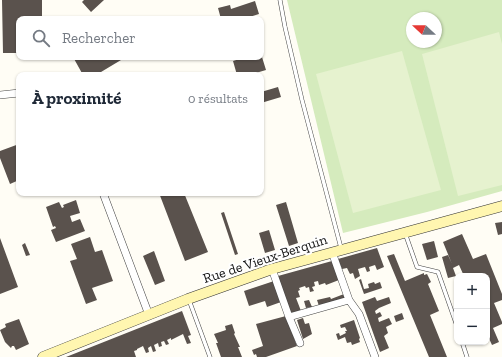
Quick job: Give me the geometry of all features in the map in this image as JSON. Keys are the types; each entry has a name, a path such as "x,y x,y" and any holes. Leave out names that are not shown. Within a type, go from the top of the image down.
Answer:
{"street":[{"path":"0,95 16,93"},
{"path":"104,196 149,314"},
{"name":"Rue de Vieux-Berquin","path":"43,357 188,299 272,269 502,206"},
{"path":"337,250 349,300 357,311 375,357"},
{"path":"272,269 300,343"},
{"path":"289,317 349,300"}],"lane":[{"path":"280,0 284,27 337,250"},
{"path":"404,232 417,267 438,272 454,317"},
{"path":"188,299 210,357"},
{"path":"463,345 467,357"}],"green space":[{"path":"287,0 502,0 502,191 343,233"},
{"path":"499,32 502,44 502,185 458,196 422,54"},
{"path":"402,51 441,190 353,213 316,74"}],"building":[{"path":"2,0 42,0 42,16 16,16 16,53 3,53"},
{"path":"84,0 104,0 91,12 82,2"},
{"path":"255,1 259,14 253,16 220,16 218,8 230,5 231,9"},
{"path":"75,60 121,60 101,72 81,72"},
{"path":"263,60 266,70 259,72 236,72 233,61"},
{"path":"278,87 281,97 264,102 264,91"},
{"path":"16,145 16,181 10,184 0,158 0,151"},
{"path":"160,196 185,196 208,252 185,261"},
{"path":"76,200 80,213 70,216 72,222 80,219 85,231 56,242 51,230 56,228 55,226 53,227 46,207 59,202 62,208 64,207 63,205"},
{"path":"286,202 298,243 289,246 276,205"},
{"path":"224,212 238,254 235,255 221,213"},
{"path":"502,222 502,234 498,235 495,223"},
{"path":"269,230 275,250 265,253 259,233"},
{"path":"462,234 473,259 486,254 502,294 502,300 494,303 502,322 502,324 493,328 499,342 492,345 490,341 490,273 463,273 459,265 453,268 455,273 454,276 448,278 442,257 448,255 452,264 443,242"},
{"path":"90,237 95,252 102,250 113,281 92,288 97,300 86,304 70,261 77,259 71,244"},
{"path":"0,238 18,287 0,294"},
{"path":"434,241 438,257 427,260 422,244"},
{"path":"25,243 30,255 26,256 22,245"},
{"path":"377,248 384,267 377,270 375,265 369,267 370,271 367,272 365,267 358,269 360,276 355,279 353,273 350,274 347,268 342,269 338,259"},
{"path":"154,251 165,281 155,285 143,256"},
{"path":"394,254 405,281 424,273 424,275 427,274 431,282 428,284 439,311 430,315 447,357 429,357 387,256"},
{"path":"332,261 339,280 326,285 325,283 319,285 318,281 314,282 315,286 312,287 314,291 310,292 309,287 306,288 305,286 299,288 300,290 298,291 300,297 296,298 301,311 290,314 277,278 278,276"},
{"path":"361,279 364,289 369,288 368,284 374,282 375,284 380,282 382,288 364,294 359,280"},
{"path":"274,281 281,302 267,307 265,301 249,306 244,291"},
{"path":"344,294 345,298 319,306 317,300 330,297 331,299"},
{"path":"375,297 377,301 389,297 391,303 375,311 376,314 380,312 382,316 378,318 379,322 389,318 392,324 386,327 388,333 384,336 389,348 380,352 362,302"},
{"path":"309,300 312,307 306,308 304,301"},
{"path":"182,311 191,335 188,336 191,343 187,344 183,334 171,340 171,338 167,340 169,344 166,345 164,341 161,342 162,346 159,347 158,343 154,345 156,351 153,352 151,346 148,348 149,352 146,353 143,346 134,351 136,357 66,357"},
{"path":"402,313 404,319 396,322 394,316"},
{"path":"286,316 297,346 266,357 257,357 256,354 254,355 252,350 263,346 256,324"},
{"path":"303,318 305,324 309,323 312,334 303,339 297,320"},
{"path":"19,319 29,344 16,350 14,346 11,348 5,342 0,330 6,327 5,324"},
{"path":"354,320 360,342 352,345 351,342 347,343 345,337 338,340 336,334 339,333 340,336 347,331 345,327 341,328 340,325"},
{"path":"232,324 242,357 221,357 216,343 218,343 214,334 226,330 225,326"}]}
